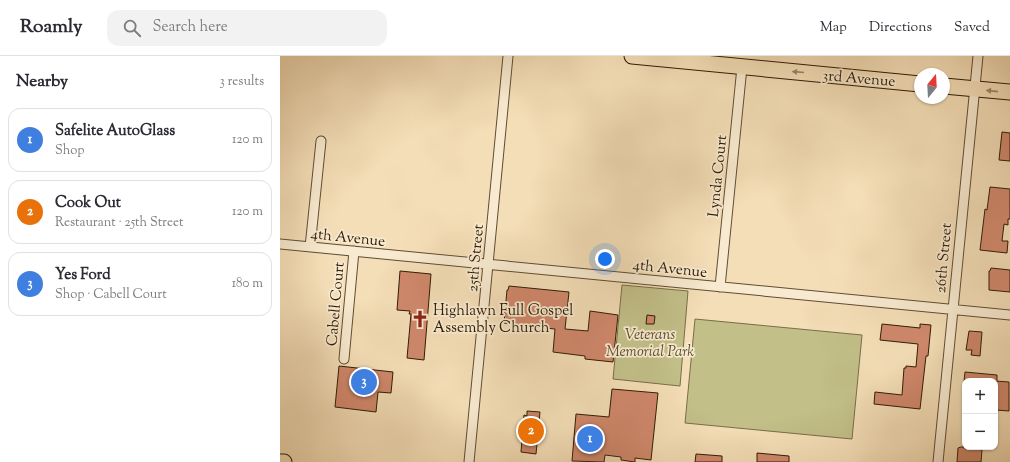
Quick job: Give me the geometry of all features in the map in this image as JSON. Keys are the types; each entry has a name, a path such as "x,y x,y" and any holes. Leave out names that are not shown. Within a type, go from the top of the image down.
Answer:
{"main road":[{"name":"3rd Avenue","path":"632,56 914,83"},
{"path":"950,87 1010,92"}],"street":[{"name":"25th Street","path":"469,462 508,56"},
{"name":"26th Street","path":"938,462 978,56"},
{"name":"Lynda Court","path":"720,287 742,67"},
{"path":"310,247 321,140"},
{"name":"4th Avenue","path":"280,244 1010,315"},
{"name":"Cabell Court","path":"344,359 354,251"}],"green space":[{"name":"Veterans Memorial Park","path":"622,285 688,291 680,386 613,379"},
{"path":"695,319 862,335 852,439 685,423"}],"building":[{"path":"1002,132 1010,133 1010,161 999,160"},
{"path":"990,187 1010,189 1010,219 1008,219 1008,225 1004,224 1002,241 1008,241 1007,253 980,250 985,209 987,210"},
{"path":"991,268 1010,270 1010,292 989,290 989,271"},
{"name":"Highlawn Full Gospel Assembly Church","path":"400,271 431,274 424,360 407,358 411,314 409,314 410,311 397,310"},
{"path":"509,286 569,292 565,329 588,331 590,311 618,315 613,362 585,359 585,356 553,352 555,329 504,323 507,290"},
{"path":"647,315 655,316 654,324 646,324"},
{"path":"882,324 920,328 920,324 931,325 920,409 874,404 875,392 902,395 904,368 906,368 906,366 916,367 918,344 880,340"},
{"path":"969,331 982,332 980,356 971,355 972,350 966,350"},
{"path":"339,366 393,372 391,393 378,392 376,412 335,407"},
{"path":"965,372 997,375 997,378 964,378"},
{"path":"998,381 1009,382 1009,411 998,410"},
{"path":"612,389 658,393 651,460 635,458 635,462 621,460 621,457 605,455 604,462 572,461 576,414 609,417"},
{"path":"527,411 540,412 536,454 521,452 524,415 527,416"},
{"path":"962,447 962,450 982,450 981,462 957,462 958,448"},
{"path":"757,453 789,456 789,462 757,462"},
{"path":"696,454 722,456 722,462 695,462"}],"place":[{"name":"Highlawn Full Gospel Assembly Church","path":"420,319"},
{"name":"Yes Ford","path":"364,382"},
{"name":"Cook Out","path":"531,431"},
{"name":"Safelite AutoGlass","path":"590,439"}]}
